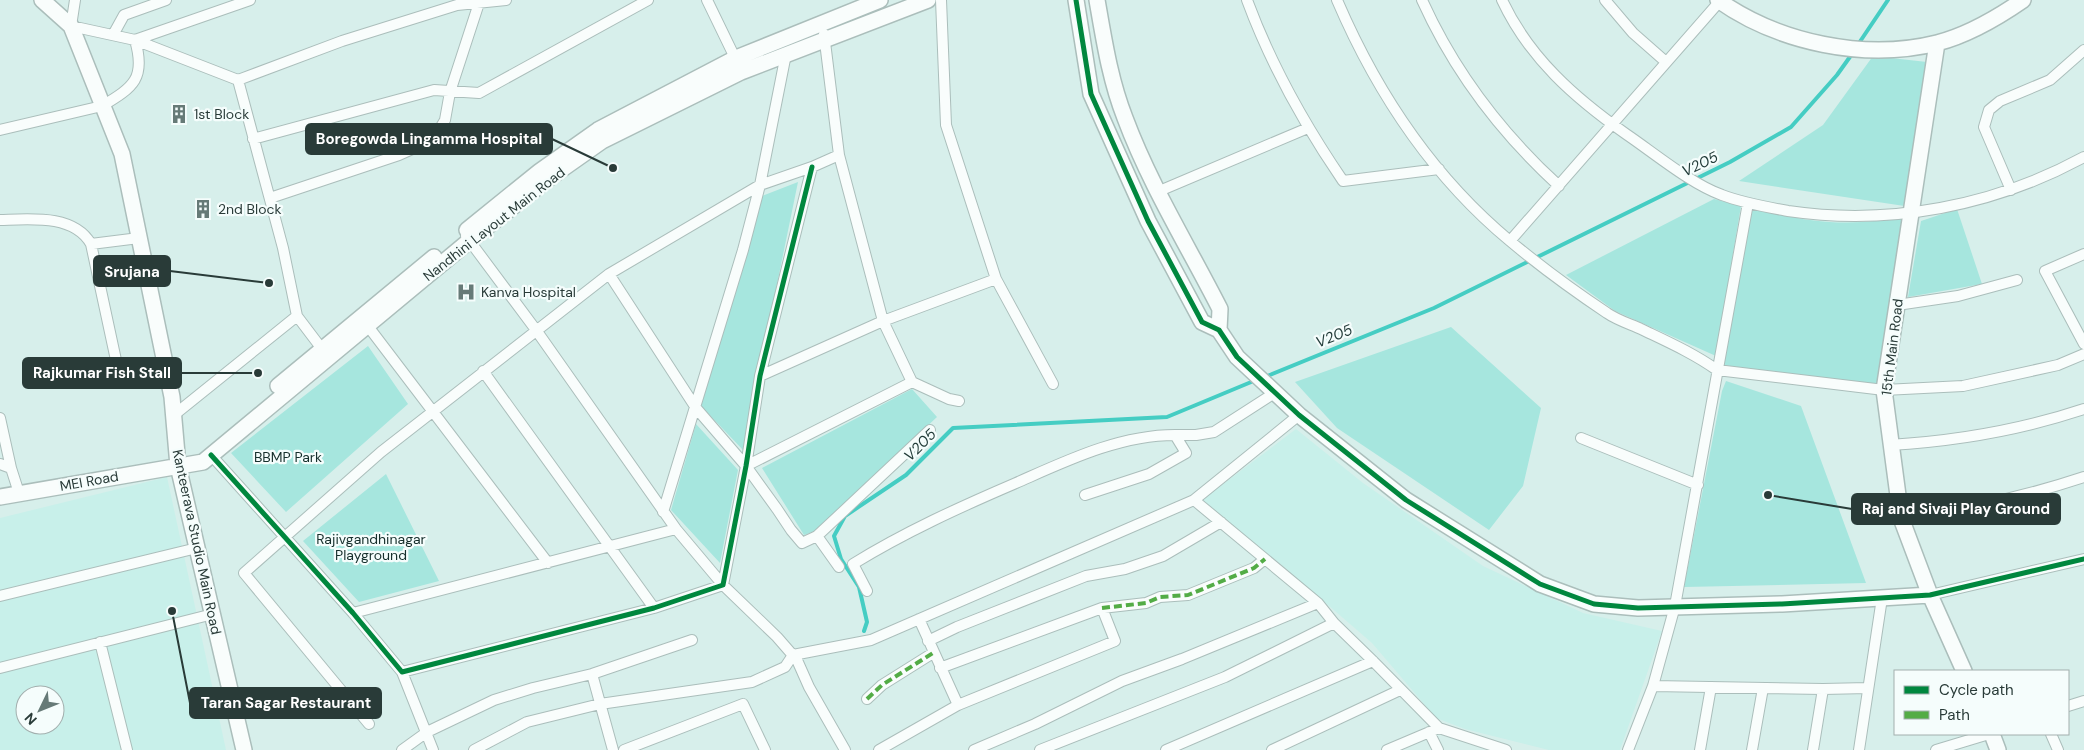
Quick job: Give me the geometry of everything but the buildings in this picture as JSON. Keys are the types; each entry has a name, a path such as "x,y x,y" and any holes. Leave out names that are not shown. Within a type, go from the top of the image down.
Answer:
{"street":[{"name":"Kanteerava Studio Main Road","path":"42,0 71,26 122,154 172,397 177,461 244,750"},
{"path":"75,0 71,26 135,40 238,80 342,41 457,5 480,1 506,0"},
{"path":"113,35 124,15 166,0"},
{"path":"135,40 250,0"},
{"path":"254,139 434,90 480,93 648,0"},
{"path":"706,0 739,65 822,24 880,0"},
{"name":"Nandhini Layout Main Road","path":"177,461 203,462 364,321 466,237 602,141 739,65 786,54 928,0"},
{"path":"941,0 946,125 996,279 1053,384"},
{"path":"1076,0 1091,94 1148,221 1202,322 1219,330 1237,357 1299,415 1406,500 1540,584 1594,604 1638,608 1782,604 1930,595 2084,559"},
{"path":"1097,0 1111,74 1125,119 1157,192 1220,309 1219,330"},
{"path":"1247,0 1272,62 1308,128 1343,181 1438,169"},
{"path":"1337,0 1363,56 1398,114 1438,169 1479,212 1510,241 1609,314 1696,355 1717,370 1884,390 1963,386 2058,365 2084,354"},
{"path":"1422,0 1444,43 1479,98 1520,148 1559,186"},
{"path":"1502,0 1519,32 1545,66 1580,99 1612,124 1688,177 1721,195 1748,203 1794,212 1832,216 1888,216 1947,208 2011,190 2042,178 2084,157"},
{"path":"1605,0 1633,33 1666,62"},
{"path":"1510,241 1719,1 1745,17 1779,32 1801,39 1867,50 1895,49 1937,43 1989,22 2022,0"},
{"path":"270,198 399,155 428,142 436,135 444,120 450,92 480,1"},
{"path":"822,24 839,155 883,321 912,382 942,397 959,401"},
{"path":"0,130 102,106 123,93 134,82 139,72 140,58 135,40"},
{"name":"15th Main Road","path":"1937,43 1884,390 1890,445 1902,518 1930,595 1964,670"},
{"path":"2011,190 1984,127 1989,110 2000,101 2050,80 2084,50"},
{"path":"663,512 743,250 760,185 786,54"},
{"path":"238,80 283,248 297,316 322,349"},
{"path":"1157,192 1308,128"},
{"path":"369,724 244,573 381,452 609,274 760,185 812,167 839,155"},
{"path":"723,585 746,466 760,376 812,167"},
{"path":"1628,750 1653,686 1675,606 1748,203"},
{"path":"0,220 64,222 86,236 91,244 119,374"},
{"path":"466,237 536,330 676,529 723,585 795,657 809,687 845,750"},
{"path":"91,244 139,238"},
{"path":"2084,254 2046,271 2084,344"},
{"path":"609,274 696,408 746,466 791,530 802,542 817,536 930,430"},
{"path":"760,376 883,321 996,279"},
{"path":"1897,305 1958,296 2017,280"},
{"path":"174,415 297,316"},
{"path":"177,461 198,453 322,349 364,321 548,563"},
{"path":"483,371 608,547 654,608"},
{"path":"746,466 912,382"},
{"path":"867,591 853,564 931,520 1068,460 1112,445 1156,435 1196,435 1214,432 1266,383"},
{"path":"1890,445 1925,443 1993,433 2060,417 2084,409"},
{"path":"474,750 527,722 600,704 752,682 785,667 795,657 871,640 1194,500 1299,415"},
{"path":"0,418 17,488"},
{"path":"1085,495 1148,474 1186,454 1175,434"},
{"path":"1580,438 1698,485"},
{"path":"211,455 353,613 402,672 433,750"},
{"name":"MEI Road","path":"0,486 17,488 177,461"},
{"path":"0,464 11,468"},
{"path":"1902,518 1981,506 2027,495 2084,477"},
{"name":"MEI Road","path":"0,497 17,488"},
{"path":"1194,500 1318,603 1334,623 1373,660 1434,730 1438,750"},
{"path":"928,641 957,627 1086,576 1126,569 1163,556 1220,522"},
{"path":"353,613 676,529"},
{"path":"817,536 839,567"},
{"path":"0,596 197,548"},
{"path":"940,668 1102,608 1146,602 1160,597 1188,595 1254,568 1265,559"},
{"path":"402,672 654,608 723,585"},
{"path":"1859,750 1882,598"},
{"path":"974,750 1035,724 1122,681 1182,659 1318,603"},
{"path":"878,750 958,705 1115,641 1102,608"},
{"path":"0,668 213,614"},
{"path":"919,619 958,705"},
{"path":"1040,750 1225,677 1334,623"},
{"path":"402,750 427,732 494,700 533,688 592,674 692,640"},
{"path":"100,642 128,750"},
{"path":"867,699 882,684 933,653"},
{"path":"1166,750 1373,660"},
{"path":"592,674 613,750"},
{"path":"1653,686 1868,688"},
{"path":"1700,750 1711,687"},
{"path":"1752,750 1763,688"},
{"path":"1813,750 1823,689"},
{"path":"1272,750 1400,690"},
{"path":"2069,706 2084,700"},
{"path":"624,750 742,704 765,750"},
{"path":"1387,750 1434,730 1506,750"},
{"path":"1936,750 1987,735"},
{"path":"1990,735 1998,750"},
{"path":"2050,735 2058,750"}],"shaded area":[{"path":"1296,429 1363,483 1483,566 1583,613 1662,631 1620,750 1549,750 1465,729 1436,718 1372,643 1284,567 1202,500"},
{"path":"167,477 226,750 0,750 0,518"}],"green space":[{"path":"1873,56 1927,62 1911,207 1739,181 1823,125"},
{"path":"798,182 743,450 701,406 762,196"},
{"path":"1714,199 1741,206 1716,356 1615,311 1566,275"},
{"path":"1753,206 1793,217 1832,222 1872,221 1913,215 1880,387 1723,365"},
{"path":"1957,209 1982,284 1908,297 1921,221"},
{"path":"1451,327 1541,408 1523,486 1489,530 1337,428 1295,382"},
{"name":"BBMP Park","path":"368,346 408,404 286,512 231,453"},
{"path":"1726,381 1801,406 1866,583 1684,587 1722,391"},
{"path":"912,389 937,417 815,531 804,535 762,468"},
{"path":"696,424 738,470 720,563 671,510"},
{"name":"Rajivgandhinagar Playground","path":"386,474 439,581 359,602 303,541"}],"waterway":[{"name":"V205","path":"1857,46 1888,0"},
{"name":"V205","path":"1265,377 1434,308 1730,162 1791,127 1837,75 1852,54"},
{"name":"V205","path":"864,631 867,622 859,587 841,559 834,536 845,516 906,475 953,428 1167,417 1256,380"}],"marked path":[{"path":"1102,608 1146,603 1160,597 1188,595 1254,568 1265,559"},
{"path":"867,699 882,685 933,653"}],"cycle path":[{"path":"1076,0 1091,94 1148,221 1202,322 1219,330 1237,357 1299,415 1406,500 1540,584 1594,604 1638,608 1782,604 1930,595 2084,559"},
{"path":"211,455 353,613 402,672 654,608 723,585 746,466 760,376 812,167"}],"place":[{"name":"1st Block","path":"179,114"},
{"name":"Boregowda Lingamma Hospital","path":"613,168"},
{"name":"2nd Block","path":"203,209"},
{"name":"Srujana","path":"269,283"},
{"name":"Kanva Hospital","path":"466,292"},
{"name":"Rajkumar Fish Stall","path":"258,373"},
{"name":"Raj and Sivaji Play Ground","path":"1768,495"},
{"name":"Taran Sagar Restaurant","path":"172,611"}]}
